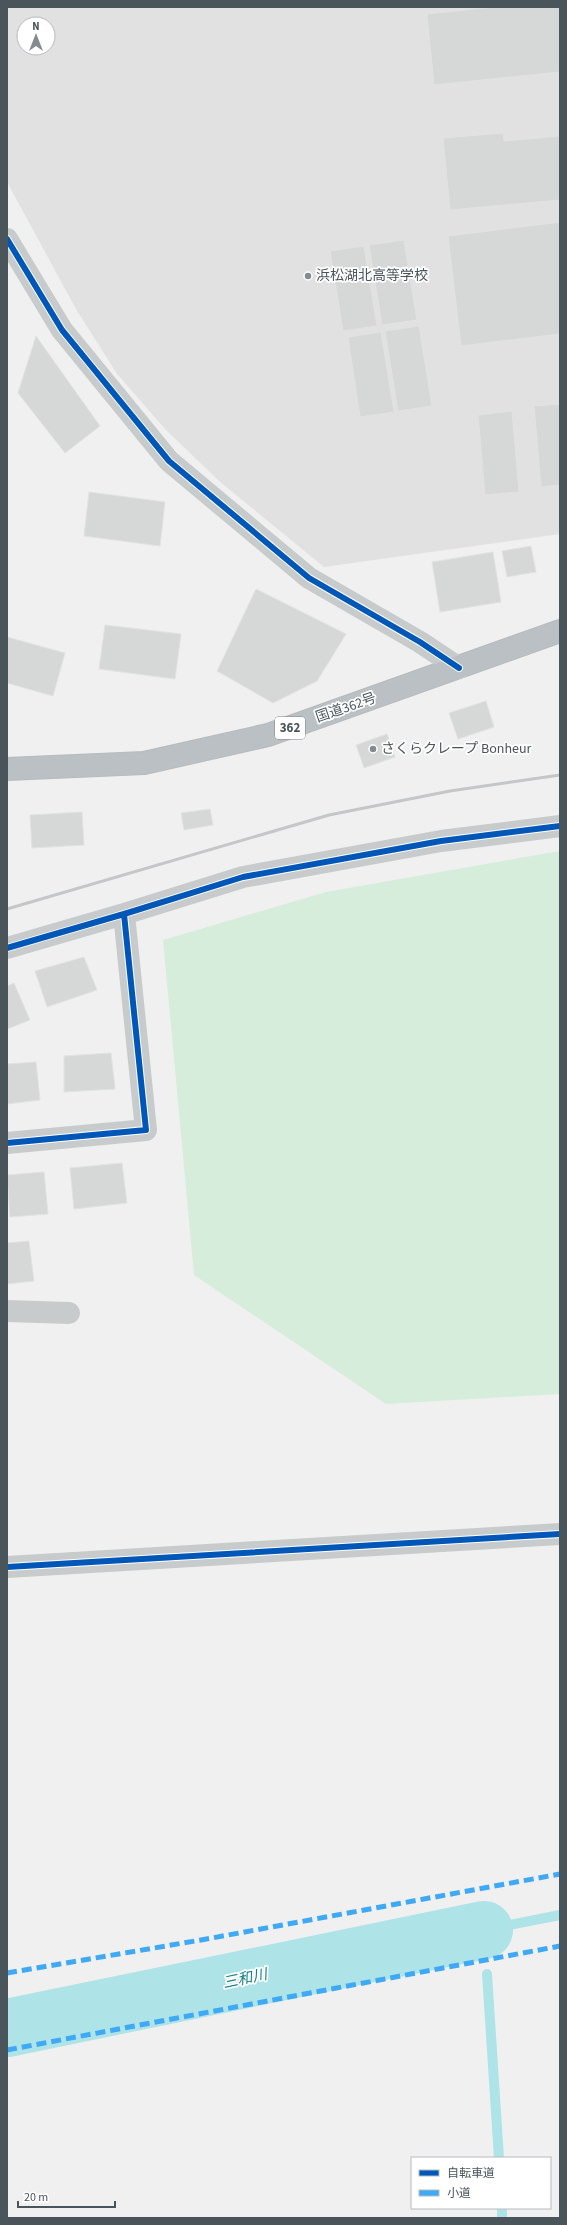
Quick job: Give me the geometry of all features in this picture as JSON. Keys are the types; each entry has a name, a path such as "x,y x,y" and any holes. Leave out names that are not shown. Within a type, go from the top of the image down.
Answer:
{"highway":[{"name":"国道362号","path":"7,769 144,763 253,739 459,668 560,631"}],"street":[{"path":"7,240 62,330 169,461 309,578 420,642 459,668"},
{"path":"7,948 243,877 441,841 560,826"},
{"path":"7,1143 146,1130 124,914"},
{"path":"7,1311 69,1312"},
{"path":"7,1567 560,1534"}],"shaded area":[{"name":"浜松湖北高等学校","path":"7,7 560,7 560,534 324,567 219,481 166,430 117,374 76,309 7,182"}],"green space":[{"path":"560,851 560,1394 386,1404 194,1275 163,940 326,892"}],"building":[{"path":"494,7 560,7 560,72 434,85 427,14"},
{"path":"503,133 504,141 560,136 560,200 450,210 443,138"},
{"path":"560,222 560,334 461,346 448,236"},
{"path":"404,240 417,320 382,325 369,245"},
{"path":"364,246 377,326 343,331 330,251"},
{"path":"419,326 432,406 398,411 385,331"},
{"path":"381,332 394,412 360,417 348,337"},
{"path":"36,336 100,426 65,453 18,393"},
{"path":"560,404 560,485 541,487 534,406"},
{"path":"512,411 519,492 485,495 478,415"},
{"path":"89,492 165,502 160,546 84,536"},
{"path":"531,546 536,572 507,577 502,551"},
{"path":"493,552 501,602 440,612 432,562"},
{"path":"256,589 346,634 317,681 273,703 217,671"},
{"path":"105,625 181,634 175,679 99,669"},
{"path":"7,637 65,653 53,696 7,683"},
{"path":"486,701 494,727 458,739 449,713"},
{"path":"387,734 395,757 364,768 356,745"},
{"path":"210,809 213,825 184,830 181,813"},
{"path":"82,812 84,845 32,848 30,815"},
{"path":"84,957 97,990 47,1007 35,971"},
{"path":"14,983 30,1020 7,1029 7,986"},
{"path":"111,1053 115,1089 64,1092 64,1056"},
{"path":"36,1062 40,1100 7,1104 7,1064"},
{"path":"122,1163 127,1203 74,1209 70,1168"},
{"path":"44,1172 48,1214 10,1217 7,1175"},
{"path":"29,1241 34,1281 7,1284 7,1243"}],"waterway":[{"path":"484,1935 484,1930 560,1915"},
{"name":"三和川","path":"7,2028 484,1930"},
{"path":"487,1974 499,2157"},
{"path":"502,2209 502,2218"}],"railway":[{"path":"7,909 329,815 450,791 560,775"}],"marked path":[{"path":"7,1973 201,1940 560,1874"},
{"path":"7,2050 560,1946"}],"cycle path":[{"path":"7,239 62,330 169,461 309,578 420,642 459,668"},
{"path":"7,948 243,877 441,841 560,826"},
{"path":"7,1143 146,1130 124,914"},
{"path":"7,1567 560,1534"}],"place":[{"name":"浜松湖北高等学校","path":"308,276"},
{"name":"さくらクレープ Bonheur","path":"373,749"}]}
